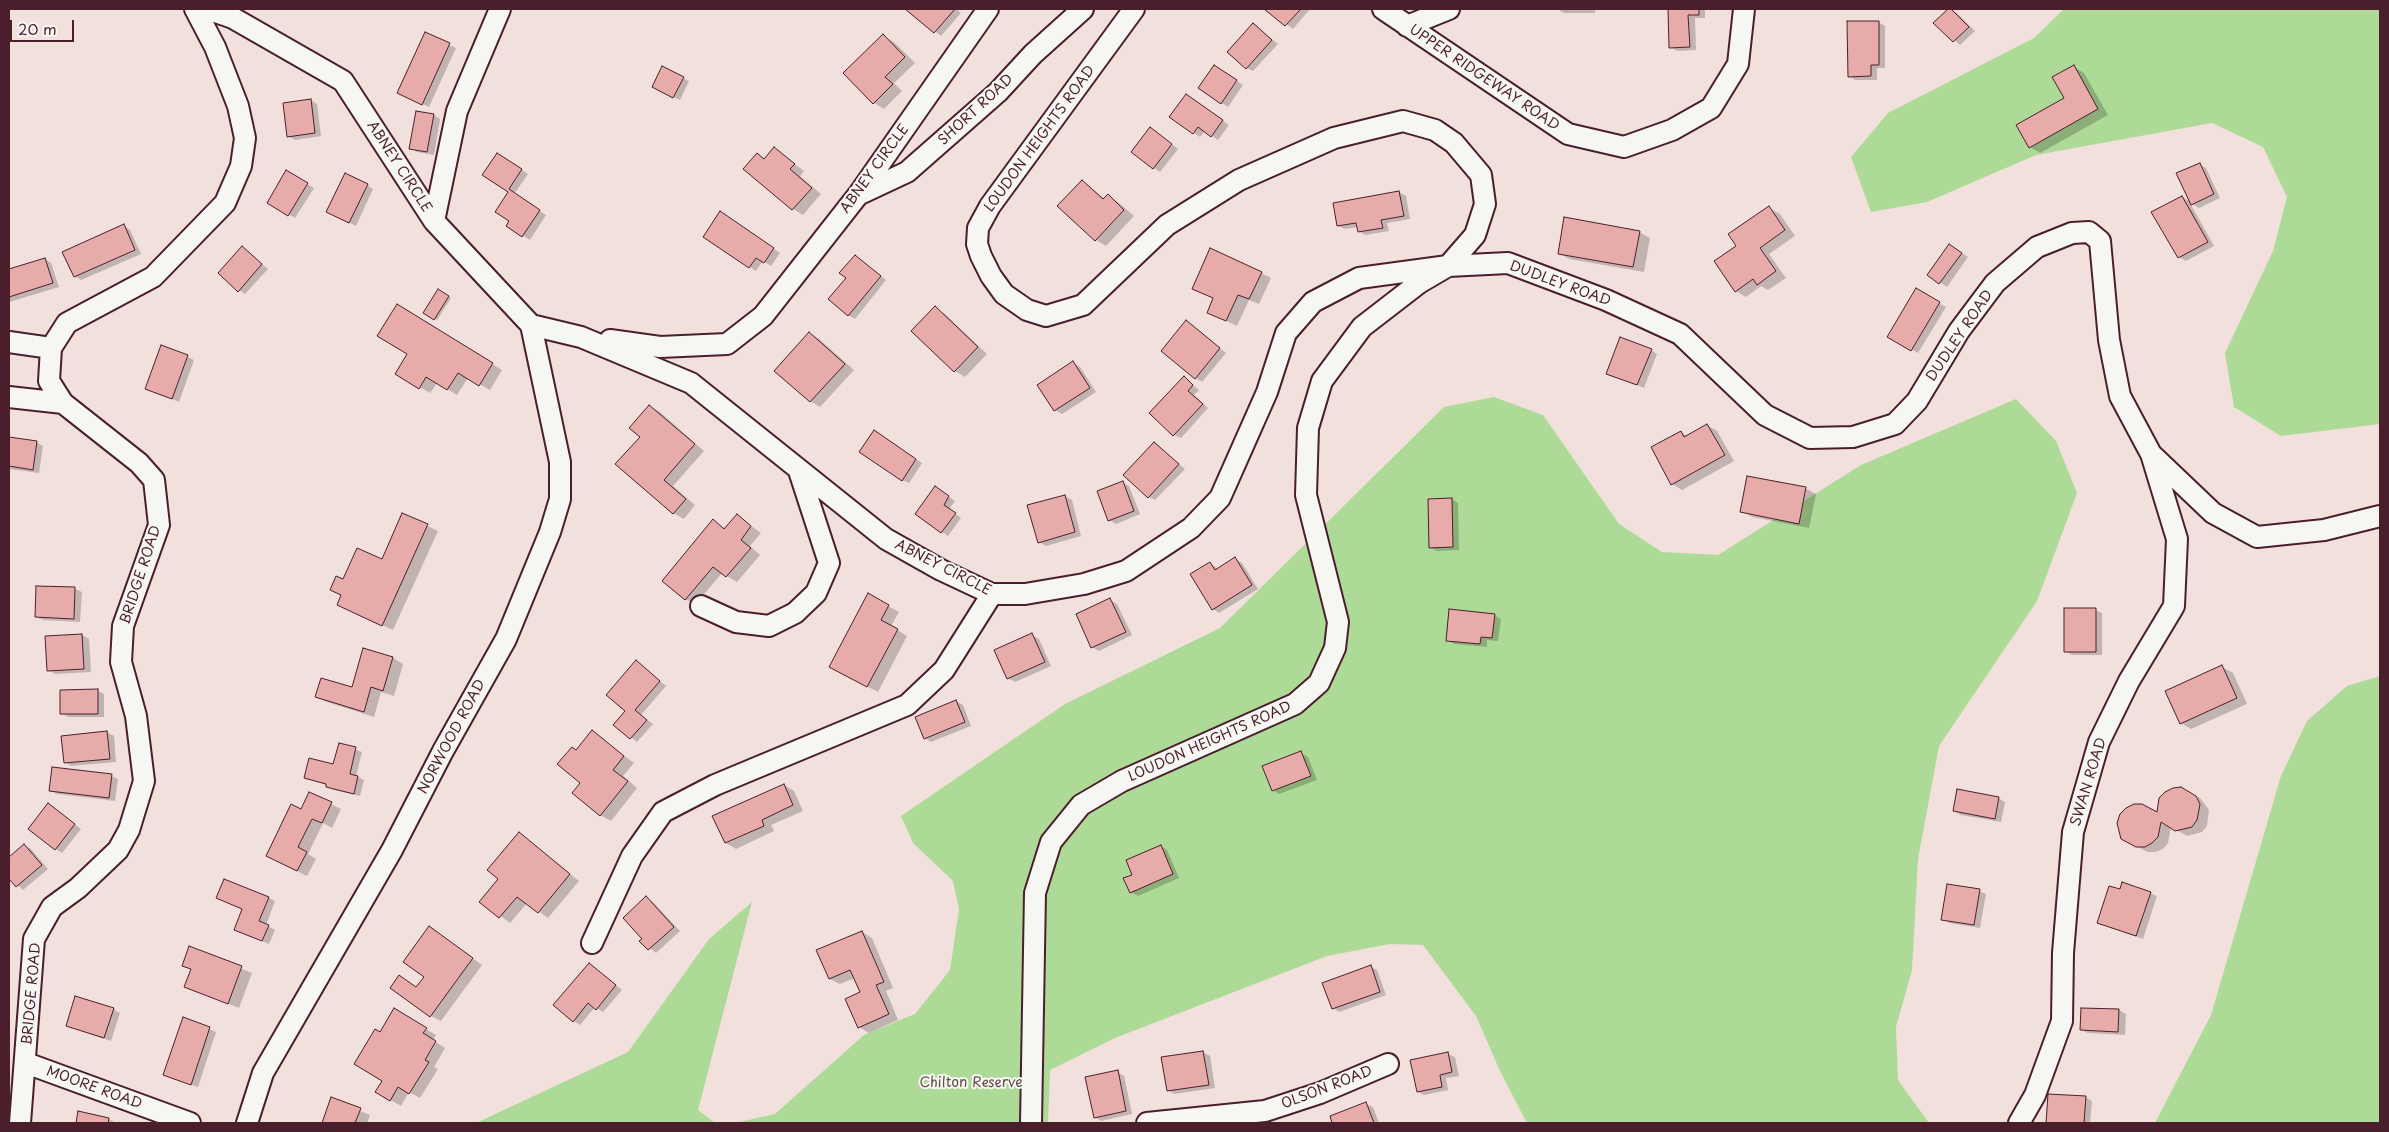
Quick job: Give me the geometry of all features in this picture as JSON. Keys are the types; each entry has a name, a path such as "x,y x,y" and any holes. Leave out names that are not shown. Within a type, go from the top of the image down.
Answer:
{"street":[{"name":"BRIDGE ROAD","path":"20,1123 34,939 52,907 78,888 118,850 129,830 144,781 136,716 120,662 123,626 160,525 154,480 139,464 63,403 49,381 51,348 67,323 153,277 225,203 241,166 245,138 238,106 215,47 195,9"},
{"name":"ABNEY CIRCLE","path":"207,9 233,18 343,81 434,221 531,325 581,336 660,347 727,344 763,316 858,194 988,9"},
{"path":"434,221 457,111 500,9"},
{"name":"SHORT ROAD","path":"858,194 907,172 998,92 1033,54 1083,9"},
{"name":"LOUDON HEIGHTS ROAD","path":"1031,1123 1035,894 1051,842 1081,805 1122,781 1295,704 1319,683 1335,648 1338,622 1306,496 1308,428 1322,381 1362,327 1419,283 1448,266 1475,236 1485,204 1481,175 1454,143 1435,130 1403,121 1334,138 1239,180 1167,225 1083,306 1046,316 1027,310 1004,294 981,256 978,244 978,228 990,206 1134,9"},
{"name":"UPPER RIDGEWAY ROAD","path":"1382,9 1568,134 1624,147 1672,130 1711,108 1738,64 1744,9"},
{"path":"1407,26 1449,9"},
{"name":"DUDLEY ROAD","path":"1448,266 1508,263 1606,300 1680,334 1765,415 1810,438 1852,437 1895,424 1917,401 1959,331 1995,283 2037,247 2072,233 2089,232 2100,241 2109,340 2120,396 2151,454 2213,513 2257,537 2324,530 2380,516"},
{"name":"ABNEY CIRCLE","path":"581,336 691,383 886,539 941,570 992,594 1025,594 1084,584 1126,570 1191,528 1220,498 1267,392 1286,333 1313,302 1360,278 1448,266"},
{"name":"NORWOOD ROAD","path":"246,1123 263,1073 392,850 443,751 506,639 550,532 560,499 560,462 531,325"},
{"path":"9,342 51,348"},
{"path":"9,398 63,403"},
{"name":"SWAN ROAD","path":"2019,1123 2035,1095 2062,1021 2064,953 2073,832 2099,742 2129,681 2174,606 2177,539 2151,454"},
{"path":"701,606 736,622 769,626 795,613 816,593 829,563 799,471"},
{"path":"592,943 632,856 663,812 715,785 907,705 944,670 992,594"},
{"name":"MOORE ROAD","path":"26,1063 190,1123"},
{"name":"OLSON ROAD","path":"1147,1123 1265,1111 1320,1093 1388,1064"}],"green space":[{"path":"2064,9 2380,9 2380,424 2281,436 2234,407 2225,353 2273,251 2287,197 2263,147 2212,123 2036,155 1927,202 1871,212 1851,157 1888,113 2034,38"},
{"name":"Chilton Reserve","path":"1494,397 1543,415 1619,524 1662,552 1718,555 1861,465 2016,399 2056,441 2077,493 2037,601 1939,746 1918,859 1912,970 1896,1027 1898,1080 1929,1123 1527,1123 1500,1071 1476,1016 1423,945 1390,944 1327,956 1115,1038 1050,1070 1048,1123 735,1123 775,1114 864,1035 915,1014 950,970 959,909 953,881 913,843 901,816 1065,704 1220,628 1444,407"},
{"path":"2380,676 2380,1123 2155,1123 2211,1015 2281,776 2307,721 2347,686"},
{"path":"752,902 698,1110 715,1123 476,1123 628,1052 709,939"}],"building":[{"path":"905,9 955,9 934,33"},
{"path":"1264,9 1301,9 1285,26"},
{"path":"1668,9 1699,9 1699,15 1688,15 1690,47 1669,48"},
{"path":"1948,9 1951,9 1969,27 1953,42 1933,23"},
{"path":"1847,21 1879,21 1879,65 1871,65 1871,76 1848,77"},
{"path":"1253,23 1272,40 1246,69 1227,52"},
{"path":"425,32 450,43 422,105 397,93"},
{"path":"883,34 905,57 885,77 893,84 873,104 843,73"},
{"path":"1214,65 1237,80 1221,104 1198,88"},
{"path":"2074,65 2098,109 2029,148 2016,125 2064,98 2052,77"},
{"path":"662,66 684,77 673,98 652,87"},
{"path":"1186,94 1223,120 1211,137 1198,127 1193,134 1169,117"},
{"path":"311,99 315,133 287,137 283,103"},
{"path":"416,111 434,114 427,152 409,149"},
{"path":"1150,127 1172,144 1153,169 1131,152"},
{"path":"774,147 795,164 790,169 812,188 792,210 743,169 757,153 764,159"},
{"path":"497,153 522,169 509,189 540,210 522,237 506,226 509,221 495,212 508,192 482,175"},
{"path":"2200,163 2214,194 2191,205 2176,173"},
{"path":"286,170 308,183 288,216 267,203"},
{"path":"345,173 368,184 349,223 326,212"},
{"path":"1082,180 1103,199 1108,194 1124,210 1095,241 1057,206"},
{"path":"1399,191 1404,216 1381,220 1383,228 1358,232 1356,223 1337,226 1333,203"},
{"path":"2182,196 2208,242 2178,258 2151,212"},
{"path":"1769,206 1785,230 1760,248 1776,271 1757,285 1753,279 1735,292 1714,261 1736,246 1728,234"},
{"path":"720,211 774,248 764,263 756,258 749,268 703,237"},
{"path":"1564,217 1640,231 1633,267 1558,254"},
{"path":"124,224 135,250 74,277 62,252"},
{"path":"1949,244 1962,253 1939,284 1927,275"},
{"path":"242,246 262,264 238,292 218,273"},
{"path":"1210,248 1262,272 1249,299 1238,295 1226,321 1207,313 1213,298 1192,289"},
{"path":"855,255 881,276 848,316 828,299 846,278 839,273"},
{"path":"45,258 53,283 9,297 9,269"},
{"path":"1916,288 1940,302 1911,351 1887,337"},
{"path":"438,289 449,296 434,320 423,313"},
{"path":"397,304 493,363 479,386 458,373 447,390 426,377 419,389 395,374 407,354 377,336"},
{"path":"935,306 978,347 954,372 911,331"},
{"path":"1186,320 1220,348 1195,379 1161,351"},
{"path":"809,332 845,364 810,402 774,371"},
{"path":"1620,337 1652,349 1637,385 1606,374"},
{"path":"161,345 188,355 172,399 145,389"},
{"path":"1073,361 1090,388 1054,411 1037,385"},
{"path":"1184,376 1193,385 1188,391 1203,404 1173,436 1149,413"},
{"path":"649,405 695,444 664,480 686,499 673,514 615,464 640,437 629,428"},
{"path":"1707,424 1725,455 1671,485 1651,447 1681,431 1684,437"},
{"path":"874,430 916,459 902,481 859,452"},
{"path":"9,437 37,441 33,470 9,466"},
{"path":"1154,442 1179,464 1148,498 1123,475"},
{"path":"1747,476 1806,487 1799,524 1740,512"},
{"path":"1123,481 1134,511 1108,521 1097,491"},
{"path":"935,486 949,496 944,505 956,513 941,533 915,514"},
{"path":"1065,495 1075,532 1038,543 1027,505"},
{"path":"1452,498 1453,547 1429,548 1428,499"},
{"path":"402,513 428,524 382,626 337,605 341,595 330,590 336,576 343,579 357,548 382,559"},
{"path":"737,514 751,526 741,540 751,548 726,577 713,567 685,600 662,581 713,519 724,529"},
{"path":"1235,557 1252,585 1212,610 1190,574 1210,562 1215,570"},
{"path":"36,586 75,587 74,619 35,617"},
{"path":"868,593 889,605 881,620 898,629 867,687 829,667"},
{"path":"1110,598 1126,632 1091,648 1076,614"},
{"path":"2064,608 2096,608 2096,652 2064,652"},
{"path":"1449,609 1495,614 1492,638 1481,637 1480,644 1446,641"},
{"path":"1032,633 1045,662 1007,679 994,650"},
{"path":"82,634 84,669 47,671 45,636"},
{"path":"363,648 393,657 383,691 371,687 364,712 315,697 321,678 352,687"},
{"path":"636,660 660,681 635,710 647,720 630,739 613,725 625,711 606,695"},
{"path":"2222,665 2237,698 2180,724 2165,691"},
{"path":"98,689 98,714 60,714 60,690"},
{"path":"956,700 965,722 924,739 915,717"},
{"path":"592,730 624,756 613,770 628,781 600,816 572,793 580,783 557,764 572,747 576,750"},
{"path":"107,731 110,759 64,763 61,736"},
{"path":"339,743 356,747 350,774 358,776 354,794 326,787 326,784 304,778 309,758 333,764"},
{"path":"1301,751 1311,776 1272,791 1262,766"},
{"path":"52,767 112,774 109,798 49,791"},
{"path":"784,784 793,805 762,820 764,826 725,843 712,816"},
{"path":"2181,787 2196,796 2200,804 2197,820 2192,827 2175,831 2161,822 2158,837 2145,847 2136,847 2121,839 2117,823 2120,814 2126,808 2134,804 2142,804 2157,812 2159,798 2173,788"},
{"path":"1957,789 1999,797 1995,819 1953,811"},
{"path":"309,792 332,802 322,823 312,819 298,847 307,852 297,871 266,856 291,804 301,809"},
{"path":"48,803 75,824 55,850 28,829"},
{"path":"519,832 570,874 538,913 517,897 499,918 479,902 498,879 487,870"},
{"path":"24,844 42,865 16,887 9,879 9,857"},
{"path":"1161,845 1173,874 1130,893 1123,878 1132,875 1126,860"},
{"path":"224,879 269,897 259,921 269,925 262,941 234,930 242,909 216,898"},
{"path":"2122,882 2151,892 2136,936 2097,923 2109,886 2120,889"},
{"path":"1947,884 1980,889 1974,925 1941,920"},
{"path":"646,896 674,927 648,950 639,941 642,939 623,918"},
{"path":"429,926 473,958 430,1017 390,988 399,975 416,987 424,977 403,962"},
{"path":"862,931 884,982 876,985 889,1014 858,1028 845,999 860,992 850,970 829,979 816,950"},
{"path":"189,946 242,966 228,1004 184,987 191,969 182,966"},
{"path":"589,963 616,985 596,1010 588,1003 573,1022 553,1005"},
{"path":"1371,965 1380,992 1332,1009 1322,983"},
{"path":"75,996 114,1008 104,1038 66,1026"},
{"path":"394,1008 427,1028 423,1033 436,1041 425,1060 429,1062 409,1094 398,1087 390,1101 375,1092 382,1081 354,1064 375,1029 380,1032"},
{"path":"2081,1008 2119,1009 2118,1032 2080,1030"},
{"path":"183,1017 210,1027 191,1085 163,1075"},
{"path":"1203,1051 1209,1085 1167,1091 1161,1057"},
{"path":"1448,1052 1452,1072 1440,1075 1442,1087 1417,1092 1410,1060"},
{"path":"1118,1070 1126,1111 1094,1118 1085,1077"},
{"path":"2048,1094 2086,1096 2084,1123 2046,1123"},
{"path":"331,1097 361,1108 355,1123 322,1123"},
{"path":"1366,1102 1374,1123 1332,1123 1330,1116"},
{"path":"78,1111 109,1118 108,1123 76,1123"}]}
